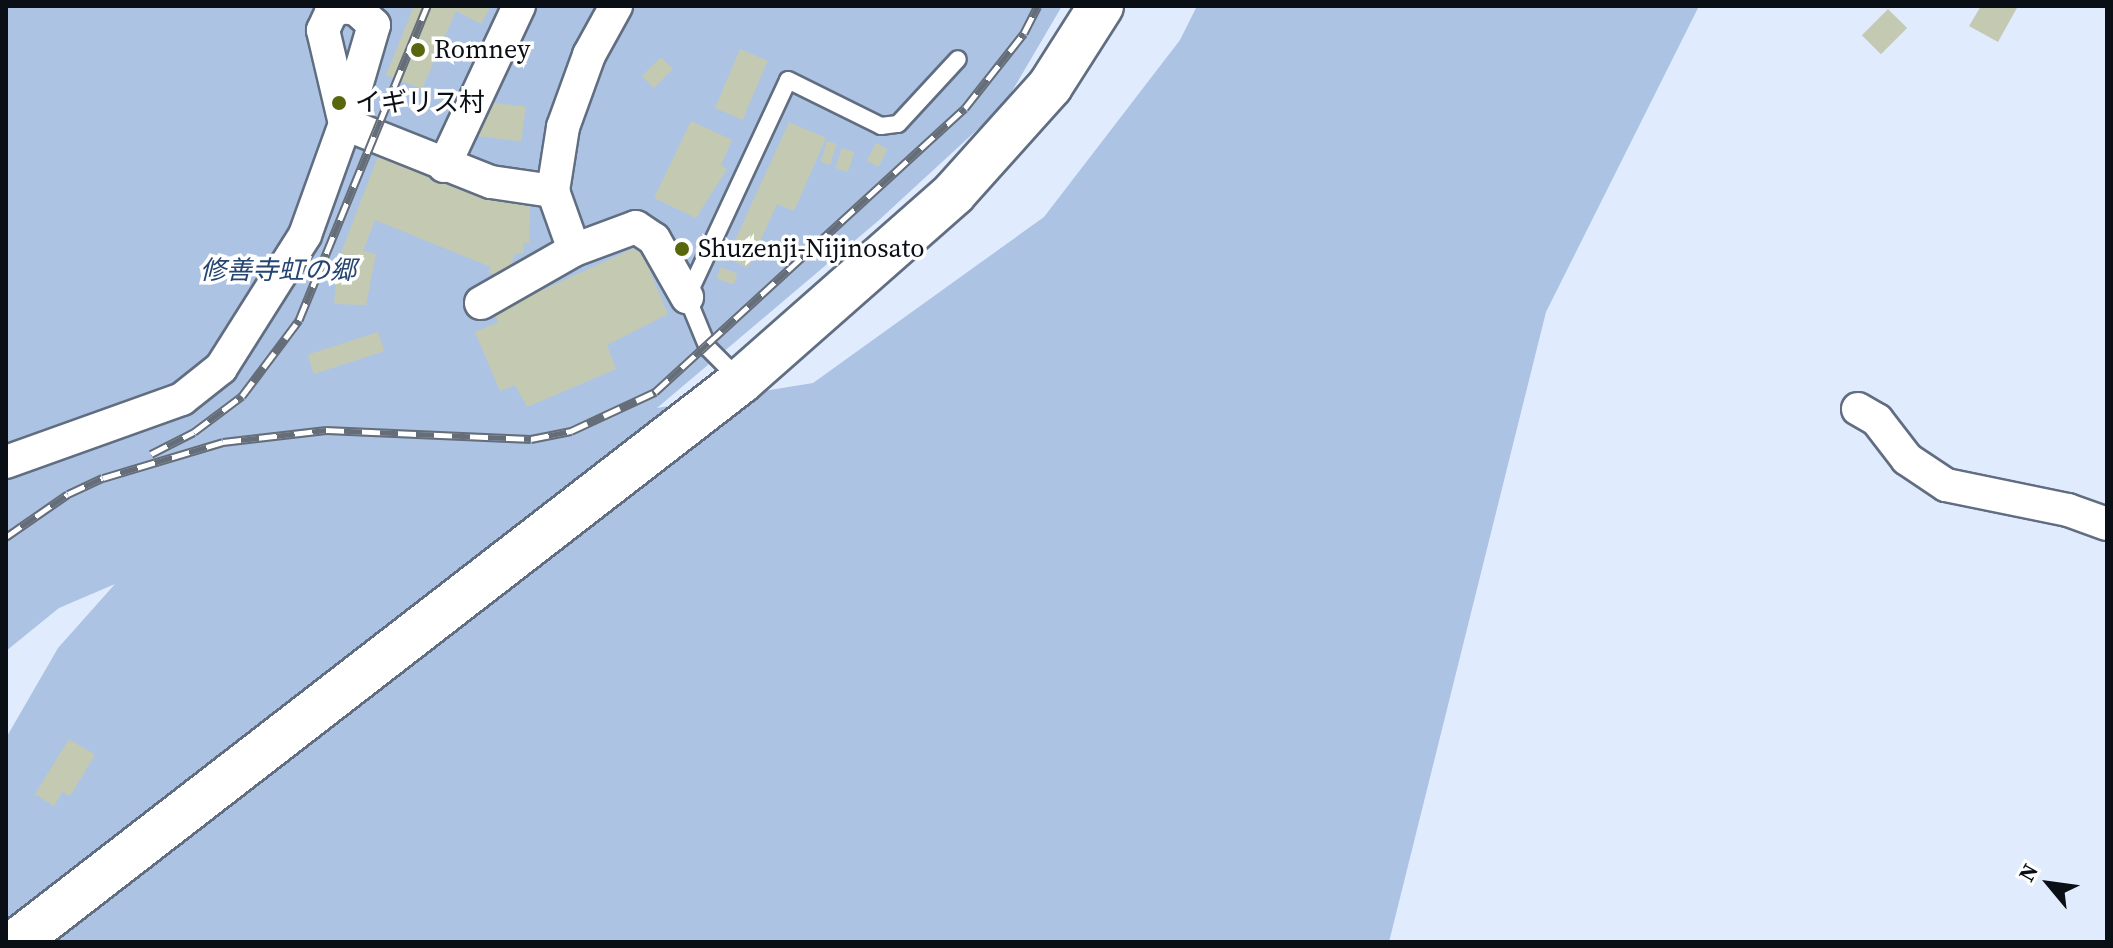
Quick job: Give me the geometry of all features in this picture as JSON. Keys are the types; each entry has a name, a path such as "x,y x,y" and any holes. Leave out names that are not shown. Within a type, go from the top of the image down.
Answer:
{"street":[{"path":"444,166 519,6"},
{"path":"574,250 553,191 574,94 616,6"},
{"path":"16,942 741,381 954,193 1050,86 1101,6"},
{"path":"6,462 182,399 221,368 305,235 345,124 444,166 491,182 553,191"},
{"path":"481,303 574,250 636,227 654,239 687,297"},
{"path":"1858,409 1877,420 1907,459 1946,485 2068,510 2107,524"}],"lane":[{"path":"741,381 708,348 687,297 788,80 881,126 898,124 958,59"}],"green space":[{"name":"修善寺虹の郷","path":"6,6 1062,6 1004,105 878,221 657,408 813,383 1044,217 1180,40 1197,6 1699,6 1546,312 1389,942 6,942 6,738 58,648 115,584 59,608 6,651"}],"building":[{"name":"Romney","path":"414,6 491,6 481,24 456,11 422,89 386,75"},
{"path":"1981,6 2018,6 1998,42 1969,26"},
{"path":"1888,9 1907,28 1881,54 1862,35"},
{"path":"740,49 768,61 743,120 715,108"},
{"path":"661,57 673,69 654,88 642,76"},
{"path":"480,101 526,107 521,141 476,136"},
{"path":"691,121 732,140 721,165 727,169 696,218 654,198"},
{"path":"789,122 826,138 794,211 777,204 748,268 727,258"},
{"path":"827,141 837,144 830,165 821,162"},
{"path":"876,143 888,149 879,167 867,161"},
{"path":"842,148 854,152 848,172 836,168"},
{"path":"379,154 530,203 529,243 523,243 524,253 515,254 506,278 488,272 491,267 375,220 363,251 376,254 366,305 334,304 339,258"},
{"path":"639,246 668,314 607,345 616,369 527,407 515,385 500,391 475,332 498,322 494,312"},
{"path":"721,267 738,274 733,285 717,278"},
{"path":"378,332 384,351 314,374 308,355"},
{"path":"69,739 95,755 70,796 62,792 54,806 35,794"}],"railway":[{"path":"151,454 194,432 242,396 299,320 427,6"},
{"path":"6,537 68,494 103,478 223,442 326,430 531,439 571,431 655,392 965,108 1024,33 1038,6"}],"place":[{"name":"Romney","path":"418,50"},
{"name":"イギリス村","path":"339,103"},
{"name":"Shuzenji-Nijinosato","path":"682,249"}]}
